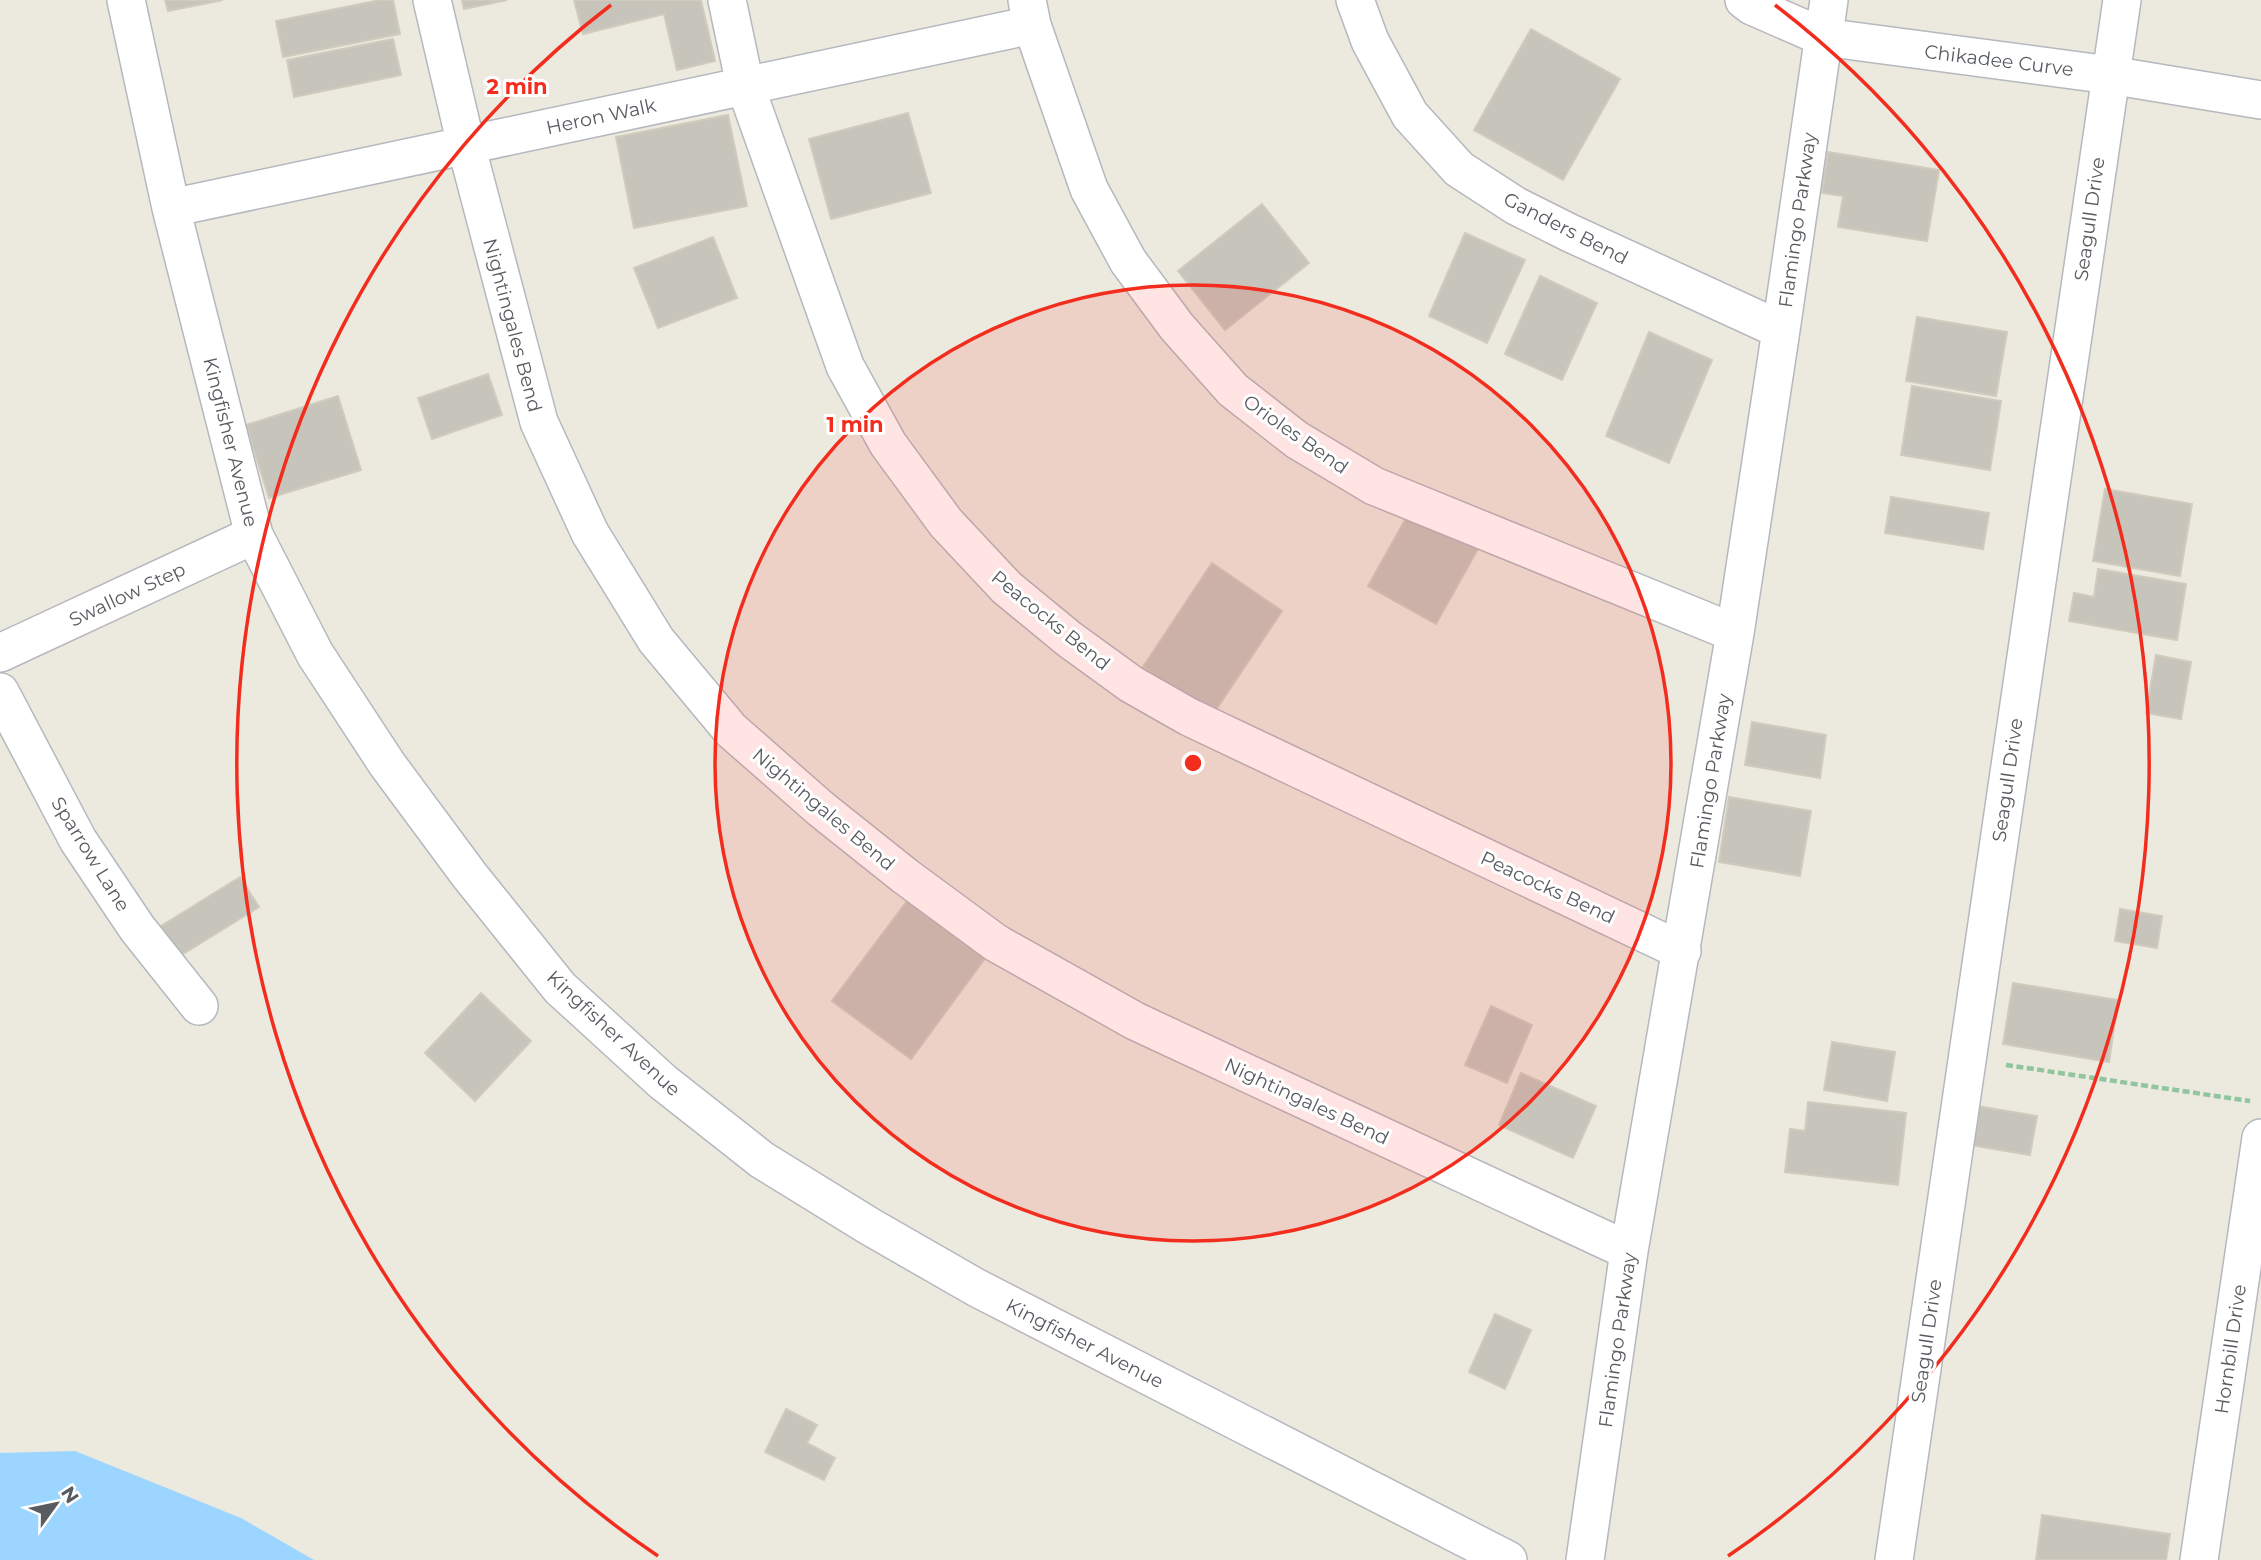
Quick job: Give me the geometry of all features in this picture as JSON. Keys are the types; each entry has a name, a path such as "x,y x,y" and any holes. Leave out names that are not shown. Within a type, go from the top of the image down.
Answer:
{"street":[{"name":"Kingfisher Avenue","path":"126,0 171,208 254,535 315,654 387,764 470,876 560,988 663,1082 762,1160 869,1226 977,1288 1508,1560"},
{"name":"Nightingales Bend","path":"432,0 466,145 539,422 590,533 656,640 731,730 821,810 996,943 1135,1021 1629,1251"},
{"name":"Peacocks Bend","path":"727,0 745,85 845,366 888,444 946,523 1007,588 1069,639 1131,684 1189,717 1682,951"},
{"name":"Ganders Bend","path":"1355,0 1370,41 1410,116 1459,169 1516,206 1570,233 1782,330"},
{"name":"Chikadee Curve","path":"1744,0 1823,37 2110,75 2261,100"},
{"name":"Flamingo Parkway","path":"1585,1560 1629,1251 1735,633 1829,0"},
{"name":"Seagull Drive","path":"1894,1560 2122,0"},
{"name":"Heron Walk","path":"171,208 745,85 1029,12"},
{"name":"Orioles Bend","path":"1029,12 1089,189 1128,261 1177,327 1233,390 1297,440 1374,486 1735,633"},
{"name":"Swallow Step","path":"0,653 254,535"},
{"name":"Sparrow Lane","path":"0,692 78,839 137,928 199,1006"},
{"name":"Hornbill Drive","path":"2199,1560 2261,1138"}],"path":[{"path":"1967,1060 2261,1102"}],"water":[{"path":"75,1451 241,1518 314,1560 0,1560 0,1453"}],"building":[{"path":"165,0 223,0 168,11"},
{"path":"380,0 393,0 400,34 283,57 276,21"},
{"path":"462,0 507,0 464,9"},
{"path":"574,0 701,0 715,61 677,70 664,14 583,34"},
{"path":"1531,29 1620,79 1563,180 1474,130"},
{"path":"393,39 401,75 294,97 287,60"},
{"path":"908,113 931,193 831,219 809,139"},
{"path":"728,115 747,206 634,228 616,137"},
{"path":"1828,152 1939,170 1927,241 1838,227 1843,196 1822,193"},
{"path":"1262,204 1309,263 1225,330 1178,271"},
{"path":"1465,233 1525,260 1487,343 1429,316"},
{"path":"713,237 737,298 658,328 634,268"},
{"path":"1540,276 1597,303 1562,380 1505,354"},
{"path":"1917,317 2007,332 1996,396 1906,381"},
{"path":"1649,332 1712,360 1669,463 1606,436"},
{"path":"488,374 502,415 432,439 418,398"},
{"path":"1912,386 2001,401 1990,470 1901,455"},
{"path":"338,396 361,470 269,498 246,425"},
{"path":"2105,489 2192,504 2180,576 2093,561"},
{"path":"1891,497 1989,513 1983,549 1885,533"},
{"path":"1410,511 1478,549 1436,624 1368,586"},
{"path":"1212,563 1282,611 1213,714 1143,667"},
{"path":"2098,569 2186,584 2177,640 2069,621 2074,593 2094,597"},
{"path":"2156,655 2191,662 2181,719 2146,713"},
{"path":"1752,722 1826,735 1820,778 1745,765"},
{"path":"1729,797 1811,811 1800,876 1719,862"},
{"path":"240,877 259,907 180,956 161,926"},
{"path":"911,896 989,953 911,1059 832,1001"},
{"path":"2120,909 2162,916 2157,948 2115,941"},
{"path":"2013,983 2118,1000 2109,1062 2003,1044"},
{"path":"481,993 531,1041 475,1101 425,1053"},
{"path":"1491,1006 1532,1025 1507,1083 1465,1065"},
{"path":"1832,1042 1895,1052 1887,1101 1824,1090"},
{"path":"1521,1073 1596,1106 1573,1158 1499,1125"},
{"path":"1808,1102 1906,1113 1898,1185 1785,1172 1790,1129 1805,1131"},
{"path":"1977,1106 2037,1116 2030,1155 1970,1145"},
{"path":"1495,1314 1531,1330 1505,1389 1469,1372"},
{"path":"786,1409 817,1425 807,1443 835,1458 824,1480 765,1452"},
{"path":"2042,1515 2170,1534 2166,1560 2036,1560"}]}
